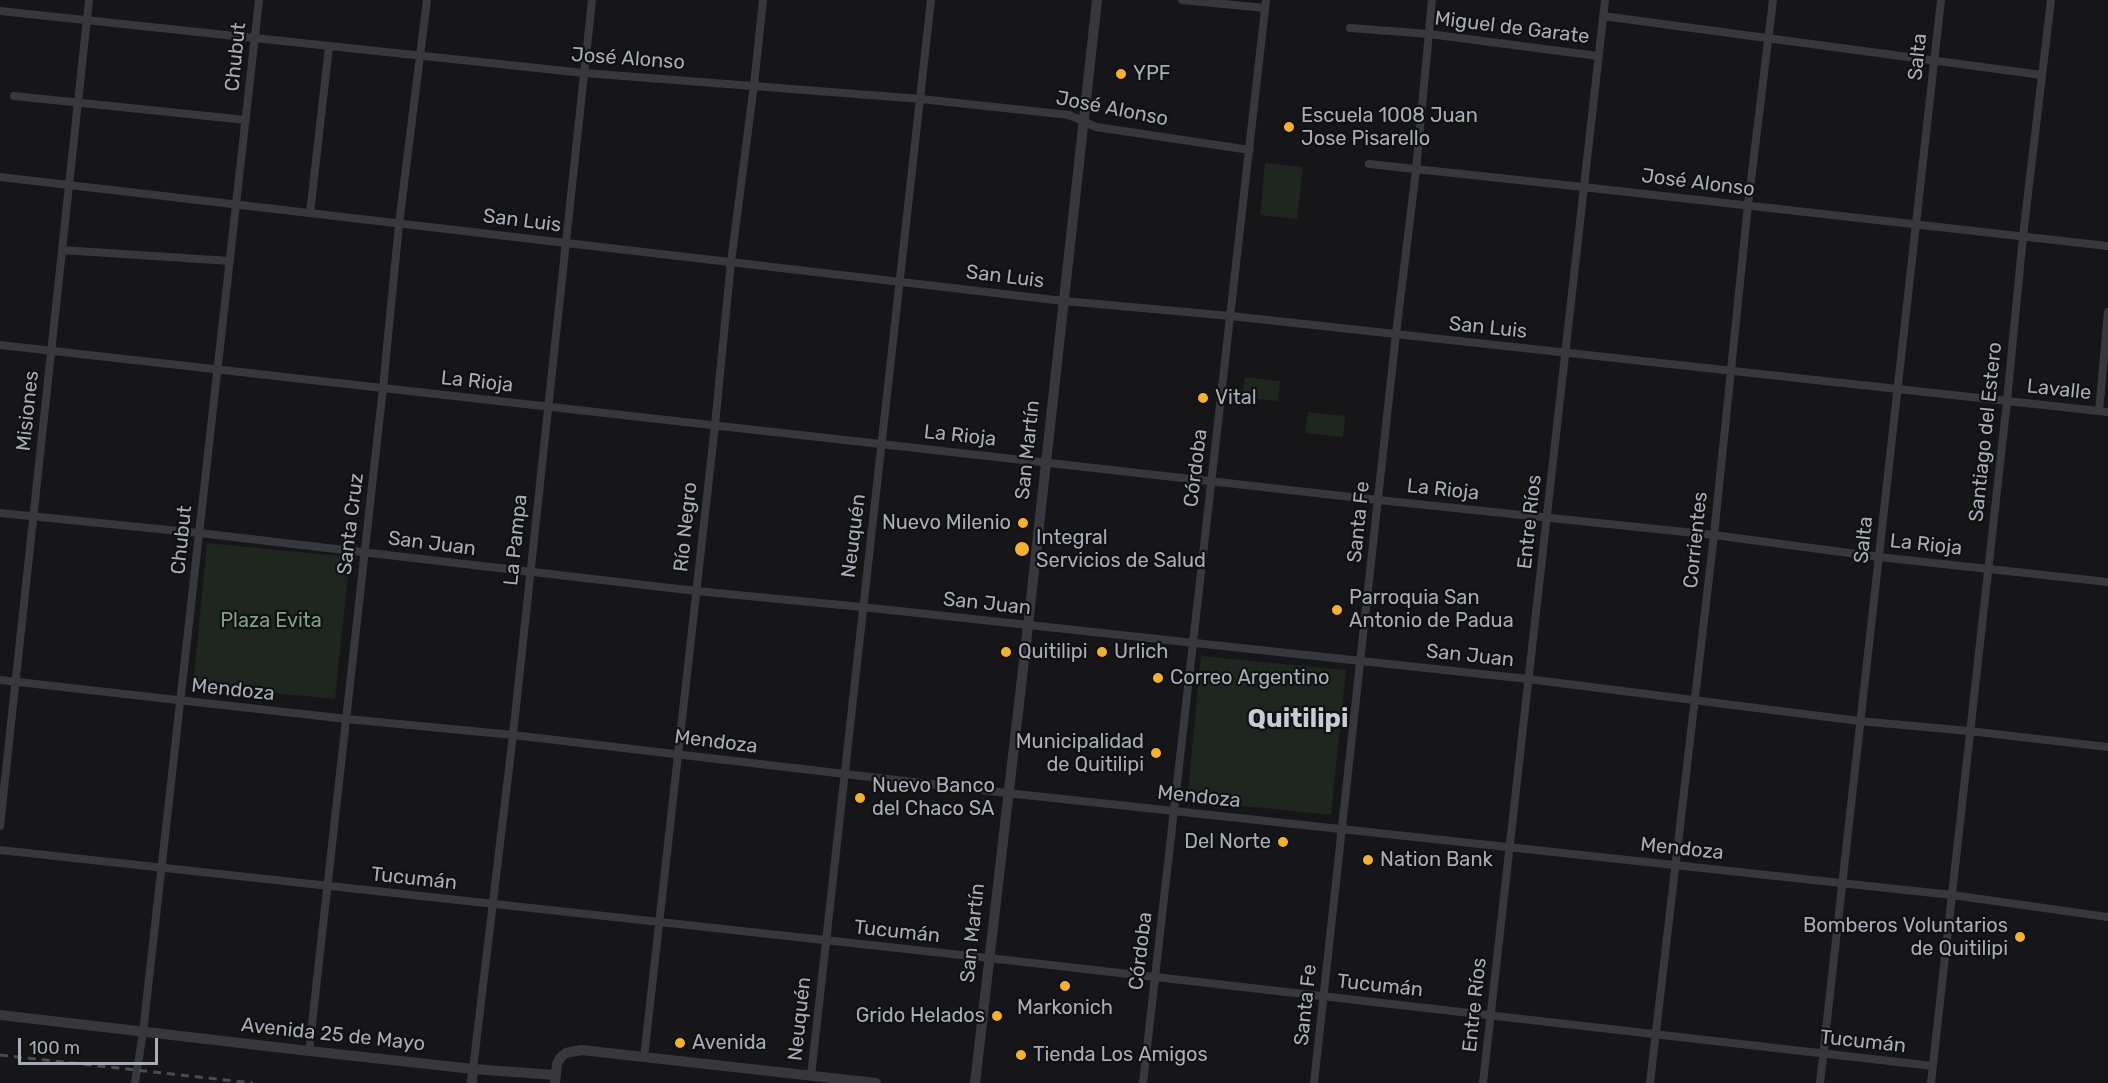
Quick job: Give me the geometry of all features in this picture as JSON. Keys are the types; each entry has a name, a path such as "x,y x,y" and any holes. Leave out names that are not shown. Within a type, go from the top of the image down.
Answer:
{"street":[{"name":"Misiones","path":"0,826 89,0"},
{"name":"Chubut","path":"135,1083 162,868 259,0"},
{"name":"Santa Cruz","path":"309,1051 347,719 399,224 427,0"},
{"name":"La Pampa","path":"472,1083 513,735 592,0"},
{"name":"Río Negro","path":"644,1058 715,425 731,262 763,0"},
{"name":"Neuquén","path":"811,1076 931,0"},
{"name":"San Martín","path":"975,1083 1097,0"},
{"path":"1182,0 1266,4"},
{"name":"Santa Fe","path":"1314,1083 1416,170 1432,0"},
{"name":"Entre Ríos","path":"1483,1083 1605,0"},
{"name":"Corrientes","path":"1650,1083 1773,0"},
{"name":"Salta","path":"1820,1083 1941,0"},
{"name":"Santiago del Estero","path":"1931,1083 2007,401 2023,236 2051,0"},
{"name":"Córdoba","path":"1143,1083 1266,4"},
{"name":"José Alonso","path":"0,11 584,73 921,99 1069,115 1096,127 1250,150"},
{"name":"Miguel de Garate","path":"1603,16 2042,75"},
{"name":"Miguel de Garate","path":"1350,28 1429,34 1598,56"},
{"path":"310,213 329,47"},
{"path":"14,96 246,120"},
{"name":"José Alonso","path":"1369,164 2108,246"},
{"name":"San Luis","path":"0,177 1064,301 1231,316 2007,401"},
{"path":"62,250 230,261"},
{"path":"2103,412 2108,312"},
{"name":"La Rioja","path":"0,345 1378,500 1714,535 2108,582"},
{"name":"Lavalle","path":"2007,401 2103,412"},
{"name":"San Juan","path":"0,513 199,533 696,591 1528,679 1859,721 2108,747"},
{"name":"Mendoza","path":"0,680 180,702 513,735 1007,793 1952,895 2108,917"},
{"name":"Tucumán","path":"0,850 988,958 1933,1066"},
{"name":"Avenida 25 de Mayo","path":"0,1015 556,1079"},
{"path":"556,1079 557,1064 566,1053 581,1050 876,1083"}],"green space":[{"path":"1265,163 1303,167 1297,219 1260,215"},
{"path":"1245,377 1280,381 1278,401 1242,397"},
{"path":"1308,412 1345,416 1343,437 1305,433"},
{"name":"Plaza Evita","path":"207,543 350,557 335,699 193,685"},
{"path":"1201,656 1346,670 1331,815 1187,800"}],"railway":[{"path":"0,1055 253,1083"}],"place":[{"name":"YPF","path":"1121,74"},
{"name":"Escuela 1008 Juan Jose Pisarello","path":"1289,127"},
{"name":"Vital","path":"1203,398"},
{"name":"Nuevo Milenio","path":"1023,523"},
{"name":"Integral Servicios de Salud","path":"1022,549"},
{"name":"Parroquia San Antonio de Padua","path":"1337,610"},
{"name":"Quitilipi","path":"1006,652"},
{"name":"Urlich","path":"1102,652"},
{"name":"Correo Argentino","path":"1158,678"},
{"name":"Municipalidad de Quitilipi","path":"1156,753"},
{"name":"Nuevo Banco del Chaco SA","path":"860,798"},
{"name":"Del Norte","path":"1283,842"},
{"name":"Nation Bank","path":"1368,860"},
{"name":"Bomberos Voluntarios de Quitilipi","path":"2020,937"},
{"name":"Markonich","path":"1065,986"},
{"name":"Grido Helados","path":"997,1016"},
{"name":"Avenida","path":"680,1043"},
{"name":"Tienda Los Amigos","path":"1021,1055"}],"district":[{"name":"Quitilipi","path":"1298,719"}]}
